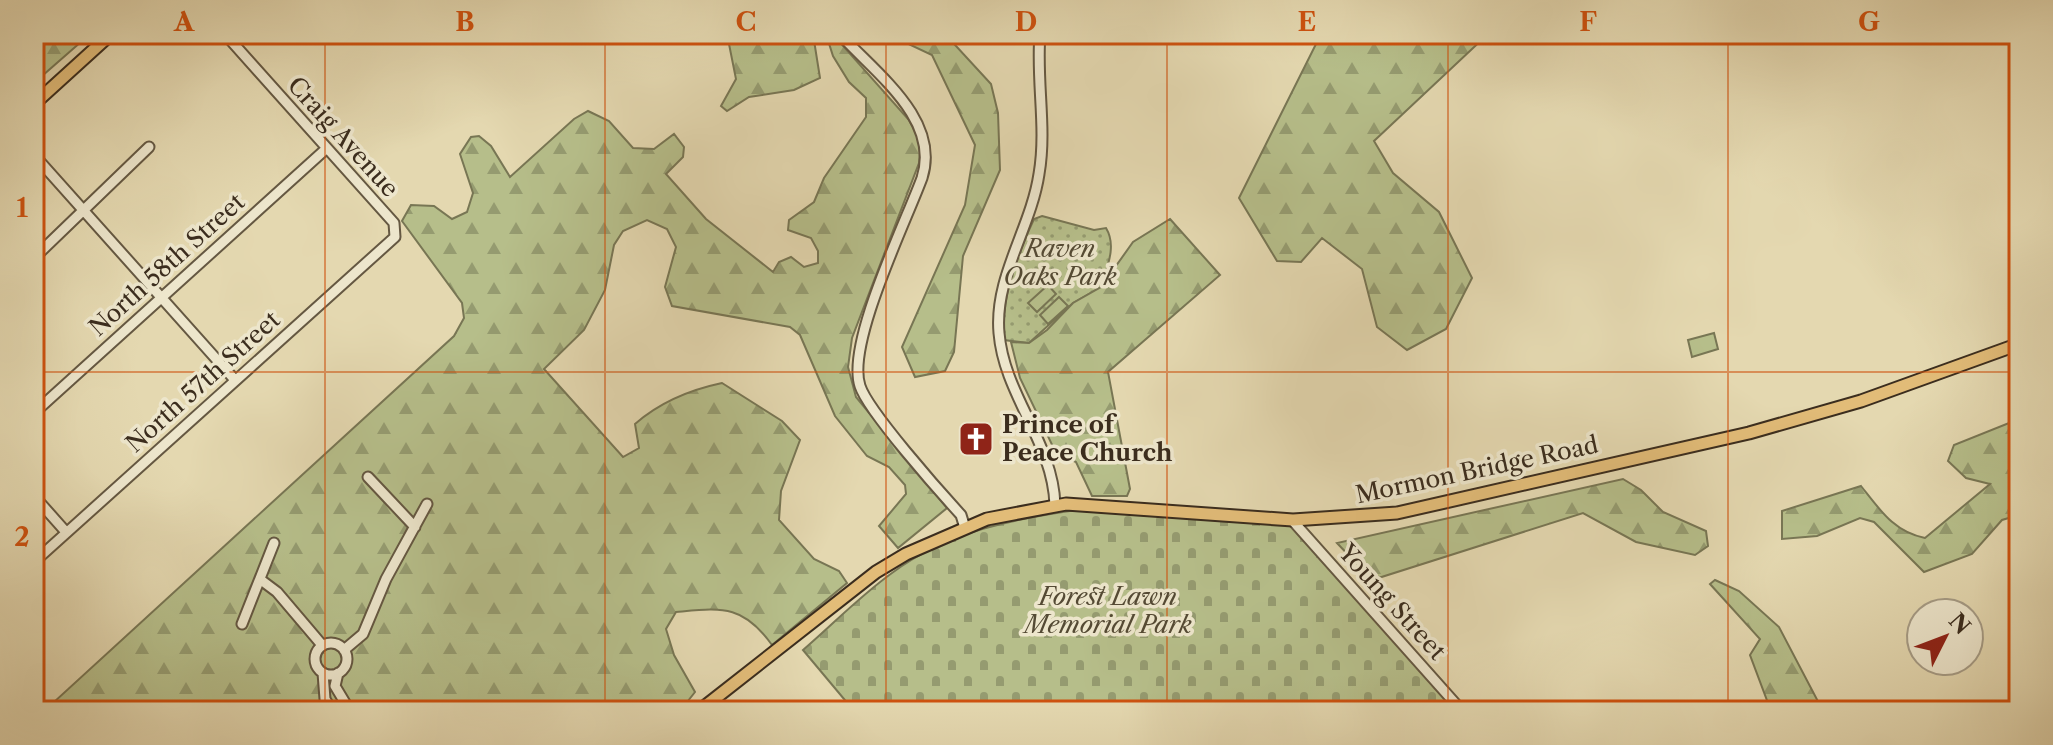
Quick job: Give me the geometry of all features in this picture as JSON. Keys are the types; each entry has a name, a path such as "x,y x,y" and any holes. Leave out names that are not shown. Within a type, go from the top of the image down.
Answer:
{"main road":[{"path":"34,104 111,34"},
{"name":"Mormon Bridge Road","path":"699,711 876,572 906,554 987,519 1055,505 1129,507 1292,520 1397,513 1749,433 1861,401 2019,344"}],"street":[{"name":"Craig Avenue","path":"225,34 394,223 396,232"},
{"path":"840,34 913,114 925,142 924,172 861,338 856,365 860,388 868,403 961,515 965,528"},
{"path":"1040,34 1040,172 1007,272 998,328 1008,373 1048,460 1055,505"},
{"path":"34,258 149,147"},
{"name":"North 58th Street","path":"34,413 327,148"},
{"path":"34,155 235,380"},
{"name":"North 57th Street","path":"34,562 393,241 396,232"},
{"path":"368,477 415,527"},
{"path":"34,496 66,532"},
{"path":"344,650 363,634 386,579 427,504"},
{"name":"Young Street","path":"1292,520 1462,711"},
{"path":"242,624 274,543"},
{"path":"261,580 277,592 322,645"},
{"path":"332,711 325,699 323,673 315,659 322,645 333,642 344,650"},
{"path":"344,650 345,666 338,673 335,686 350,711"},
{"path":"323,673 338,673"}],"green space":[{"path":"34,34 90,34 34,83"},
{"path":"727,34 813,34 820,78 794,90 749,97 727,111 721,106 736,79"},
{"path":"826,34 837,39 909,120 921,143 919,163 852,338 848,367 856,397 947,508 898,548 879,526 906,494 905,485 889,467 867,456 835,416 800,335 790,327 672,306 665,287 676,247 667,229 647,220 623,231 614,245 605,290 584,330 544,369 623,457 639,448 635,424 654,409 698,389 722,383 782,421 800,440 781,491 779,520 814,559 839,571 847,583 772,645 741,615 719,610 676,612 666,629 674,655 695,692 680,711 56,711 54,702 454,336 464,318 462,303 402,221 411,205 434,206 452,219 467,212 473,193 460,154 471,137 479,136 491,146 510,177 574,119 588,111 609,121 633,148 654,149 674,134 684,147 683,157 666,174 706,219 773,272 779,262 791,257 804,267 818,263 818,251 811,238 788,230 789,220 814,202 824,178 866,117 866,98 849,82 833,56"},
{"path":"895,34 945,34 991,84 998,113 1000,170 963,256 954,352 945,371 915,377 902,347 965,205 975,145 932,55 902,41"},
{"path":"1321,34 1488,34 1374,141 1393,173 1439,212 1472,278 1446,329 1407,350 1377,327 1362,269 1322,238 1301,262 1277,261 1239,198"},
{"name":"Raven Oaks Park","path":"1042,216 1094,230 1106,228 1111,249 1106,272 1101,287 1073,303 1029,343 1004,340 1005,308 1011,277 1034,219"},
{"path":"1170,219 1220,275 1108,372 1130,489 1127,496 1092,496 1076,462 1056,453 1020,378 1011,342 1029,343 1047,330 1073,303 1101,287 1133,242"},
{"path":"1048,285 1056,294 1037,312 1028,303"},
{"path":"1059,297 1068,306 1048,324 1040,315"},
{"path":"1714,333 1718,349 1692,357 1688,340"},
{"path":"2019,419 2019,515 2002,520 1972,554 1924,572 1874,522 1860,518 1817,536 1782,539 1782,511 1861,486 1896,525 1925,538 1990,484 1966,478 1948,461 1954,445"},
{"path":"1623,479 1641,490 1663,512 1706,531 1708,546 1695,555 1636,542 1583,513 1372,580 1337,543"},
{"name":"Forest Lawn Memorial Park","path":"1084,509 1291,525 1457,711 854,711 803,650 880,582 936,547 1009,522"},
{"path":"1715,580 1739,591 1779,627 1823,711 1771,711 1750,655 1760,639 1710,584"}],"place":[{"name":"Prince of Peace Church","path":"976,439"}]}
